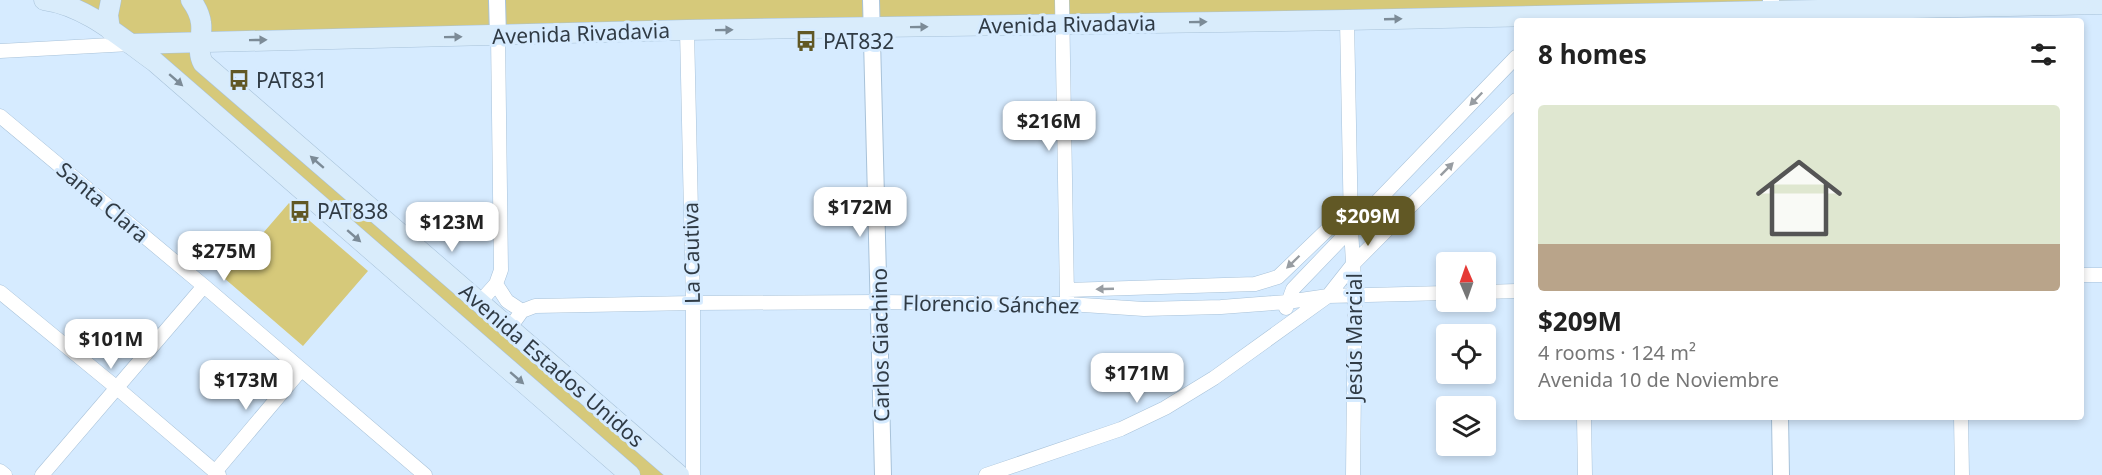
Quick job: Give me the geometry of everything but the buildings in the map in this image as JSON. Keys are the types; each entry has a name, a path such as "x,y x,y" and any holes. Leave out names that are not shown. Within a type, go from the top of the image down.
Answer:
{"main road":[{"path":"44,0 60,2 78,9 130,44"},
{"path":"110,30 108,15 111,0"},
{"name":"Avenida Estados Unidos","path":"191,0 199,12 202,24 199,56 202,63 679,475"},
{"name":"Avenida Rivadavia","path":"130,44 687,30 1347,20 1528,12 1771,11 1877,4 1951,14 2065,2 2102,4"},
{"name":"Avenida Estados Unidos","path":"130,44 155,62 630,475"},
{"path":"458,327 480,302"},
{"path":"490,354 509,329"}],"street":[{"path":"480,302 496,284 501,270 497,0"},
{"name":"Carlos Giachino","path":"871,0 883,475"},
{"path":"1062,0 1067,297 1255,284 1269,280 1278,277 1351,207"},
{"name":"Jesús Marcial","path":"1347,20 1351,229 1355,296 1353,475"},
{"name":"La Cautiva","path":"687,30 693,303 693,475"},
{"path":"0,51 130,44"},
{"path":"1284,325 1287,302 1293,289 1514,59"},
{"path":"986,475 1121,429 1165,408 1214,378 1284,325 1328,296 1354,263 1514,102"},
{"name":"Santa Clara","path":"0,116 425,475"},
{"path":"2084,275 2102,275"},
{"path":"496,284 507,301 522,311 509,329"},
{"path":"42,475 204,286"},
{"path":"1496,292 1514,291"},
{"path":"0,292 117,387 217,474 301,370"},
{"name":"Florencio Sánchez","path":"522,311 535,306 879,302 1067,297 1144,309 1221,307 1328,296 1436,293"},
{"path":"1584,420 1585,475"},
{"path":"1780,420 1781,475"},
{"path":"1961,420 1962,475"},
{"path":"0,471 5,475"}],"shaded area":[{"path":"44,0 2102,0 200,42 199,56 679,475 630,475 155,62"},
{"path":"289,203 368,271 303,346 224,278"}],"place":[{"name":"PAT832","path":"806,41"},
{"name":"PAT831","path":"239,80"},
{"name":"PAT838","path":"300,211"}]}
